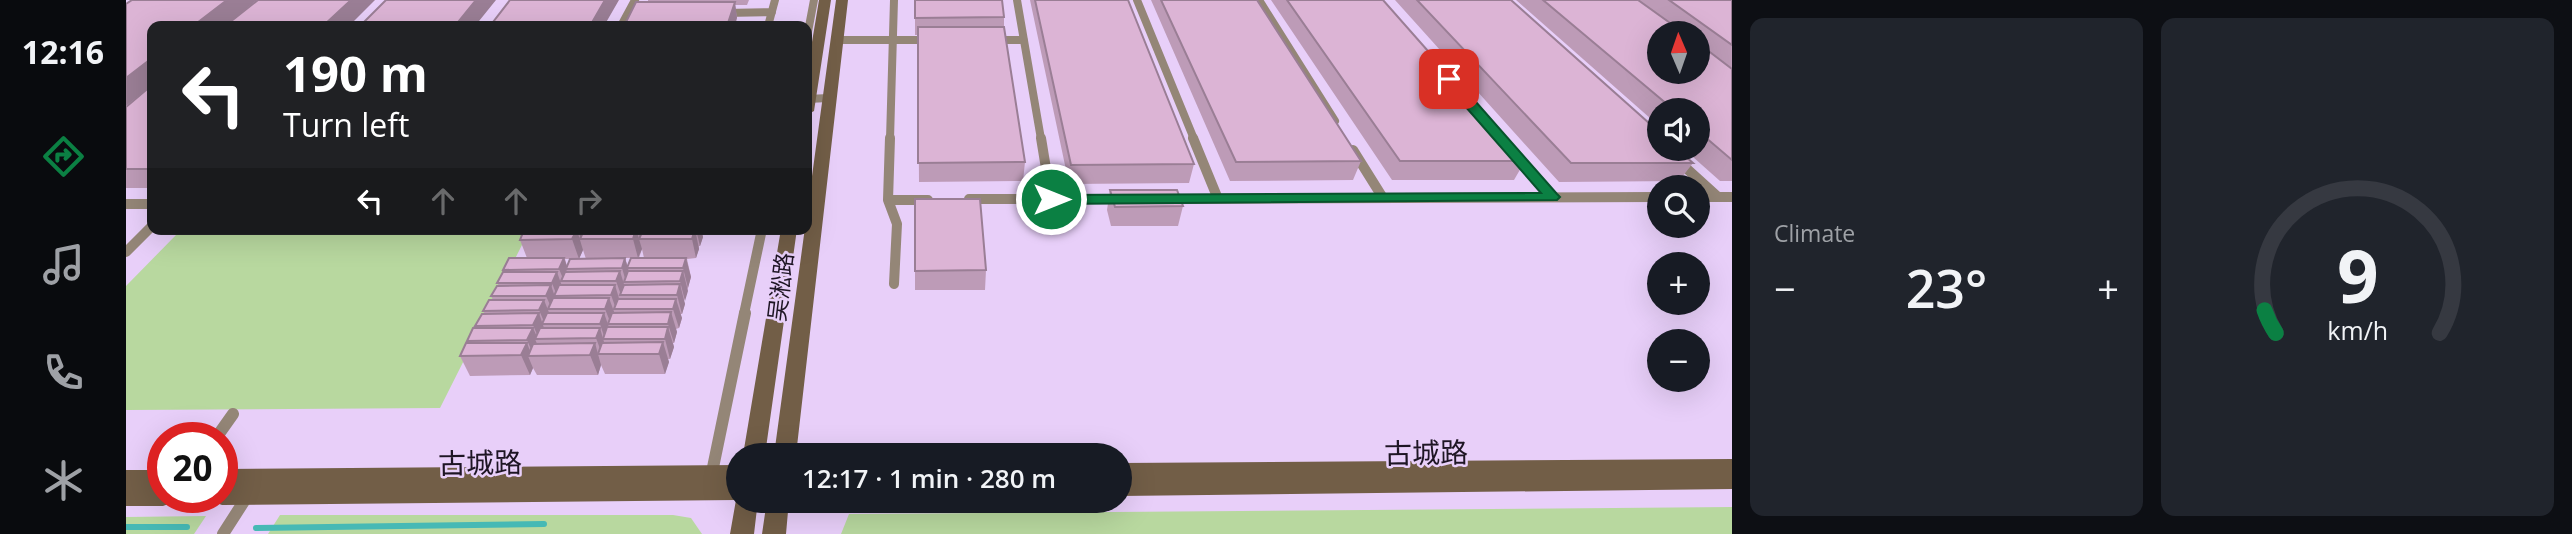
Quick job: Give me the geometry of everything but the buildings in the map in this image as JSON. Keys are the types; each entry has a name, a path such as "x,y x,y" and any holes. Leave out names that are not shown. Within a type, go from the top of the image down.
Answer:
{"main road":[{"path":"812,74 825,0"},
{"name":"吴淞路","path":"786,443 842,0"},
{"name":"吴淞路","path":"756,443 788,235"},
{"name":"古城路","path":"1132,472 1732,468"},
{"name":"古城路","path":"710,483 726,478"},
{"path":"126,479 147,479"},
{"name":"古城路","path":"1132,486 1732,480"},
{"name":"古城路","path":"238,482 254,486 710,483 726,487"},
{"name":"古城路","path":"238,490 254,486"},
{"path":"126,496 147,496"},
{"path":"742,534 745,513"},
{"path":"774,534 777,513"}],"lane":[{"path":"624,21 635,0"},
{"path":"769,21 775,0"},
{"path":"810,21 814,0"},
{"path":"894,0 888,200 897,224 894,284"},
{"path":"1017,0 1051,199"},
{"path":"1137,0 1218,198"},
{"path":"1259,0 1339,128"},
{"path":"720,13 772,12"},
{"path":"628,13 641,13"},
{"path":"837,40 945,40"},
{"path":"985,40 1024,40"},
{"path":"812,102 829,98"},
{"path":"1346,140 1383,198"},
{"path":"1507,145 1552,197"},
{"path":"1680,161 1727,198"},
{"path":"1150,199 1647,197"},
{"path":"956,200 1136,199"},
{"path":"888,200 943,200"},
{"path":"126,204 147,204"},
{"path":"126,252 147,231"},
{"path":"710,483 761,235"},
{"path":"227,422 233,414"},
{"path":"223,534 254,486"}],"green space":[{"path":"176,235 527,235 440,408 126,410 126,286"},
{"path":"1732,507 1732,534 841,534 849,514"},
{"path":"280,515 673,515 691,518 702,534 268,534"},
{"path":"206,516 194,534 126,534 126,517"}],"waterway":[{"path":"256,528 544,524"},
{"path":"126,527 187,527"}],"route":[{"path":"1051,199 1552,197 1449,79"}]}
